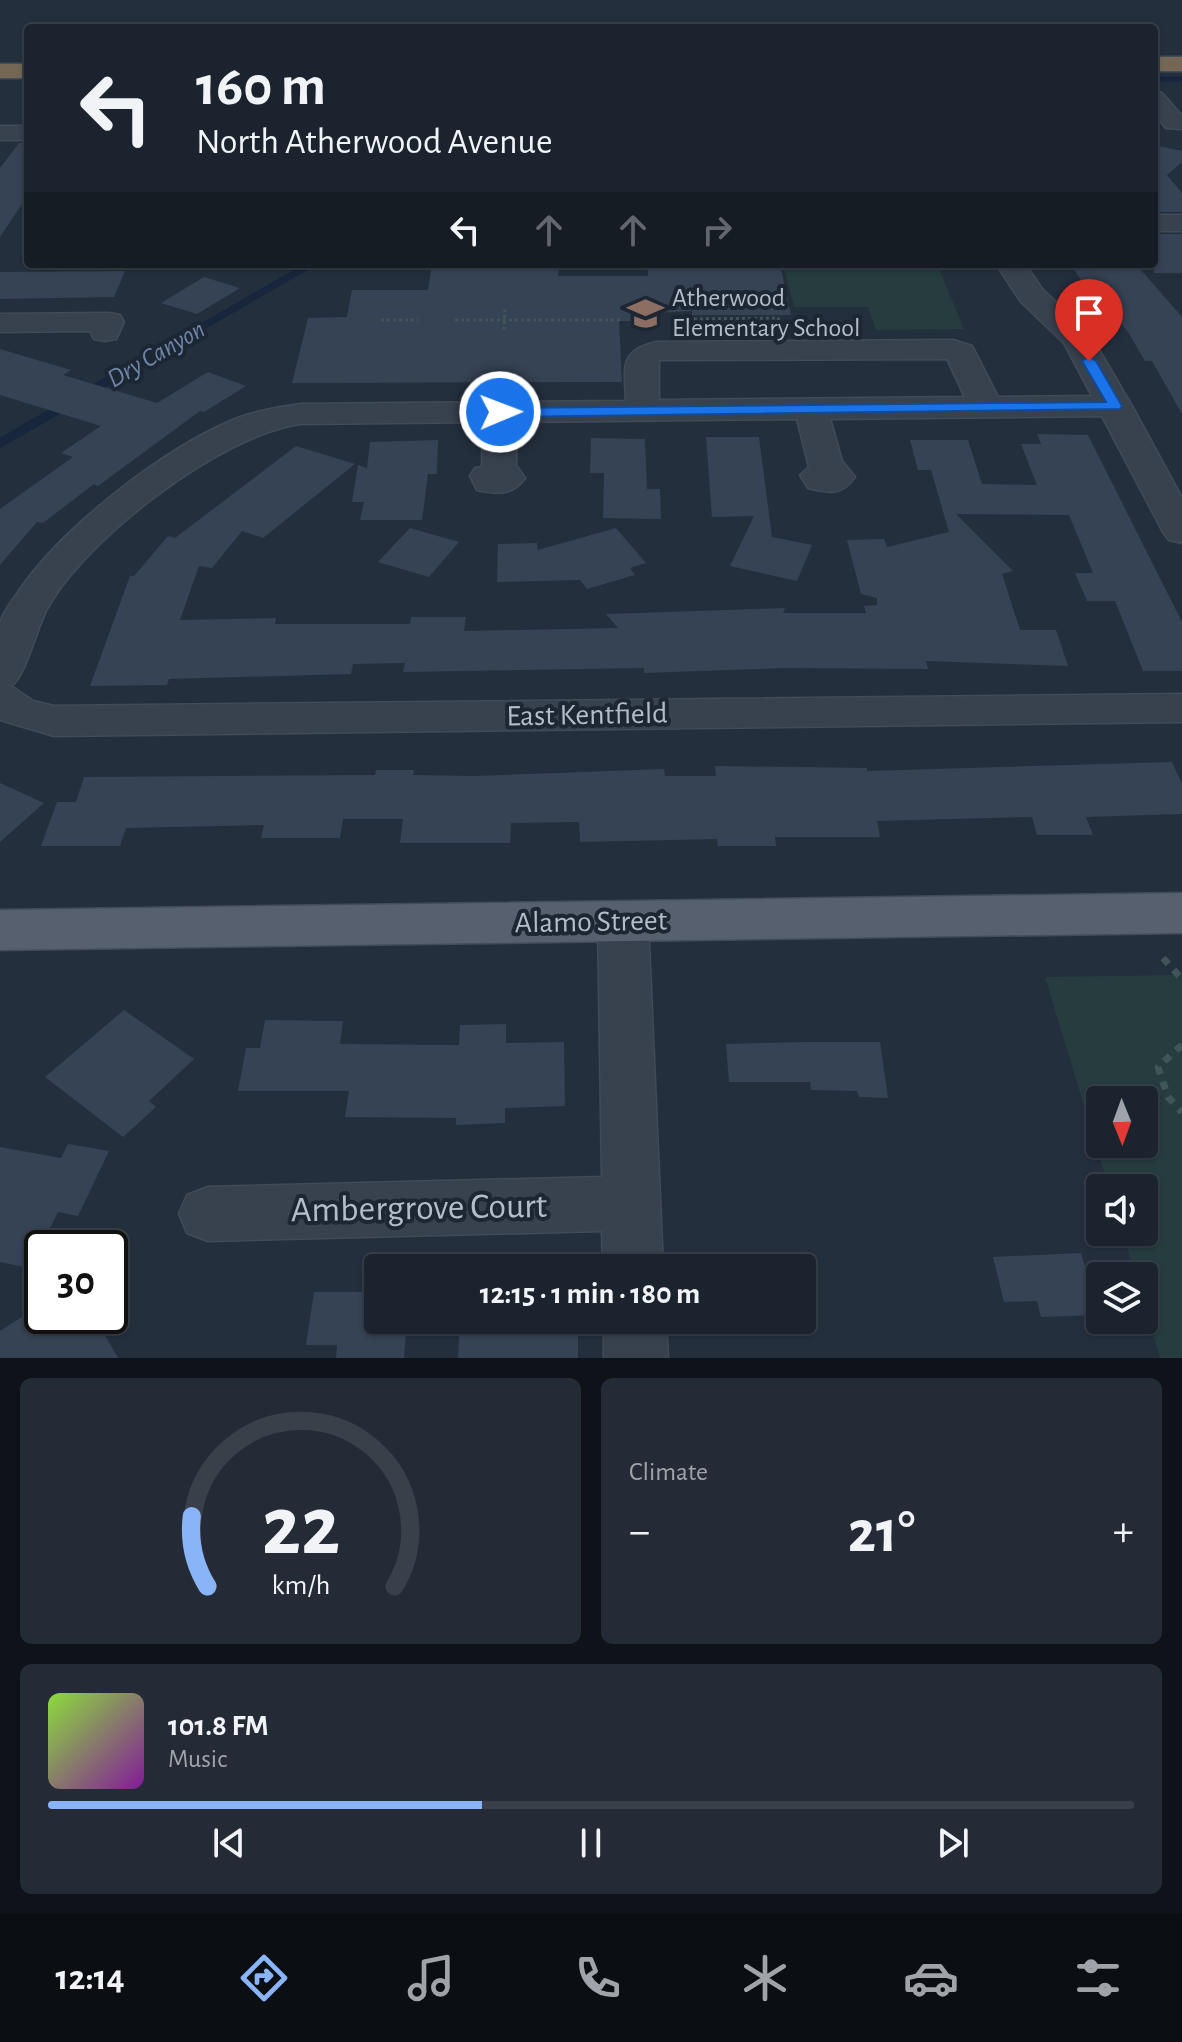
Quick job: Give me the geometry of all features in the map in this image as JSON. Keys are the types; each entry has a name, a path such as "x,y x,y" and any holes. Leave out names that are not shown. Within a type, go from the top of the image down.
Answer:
{"highway":[{"path":"1158,64 1182,64"},
{"path":"0,71 24,71"}],"main road":[{"name":"Alamo Street","path":"0,930 623,921 1172,935"}],"street":[{"path":"1158,96 1182,93"},
{"path":"1158,101 1175,123"},
{"path":"0,133 24,133"},
{"path":"1158,223 1182,223"},
{"path":"1013,268 1032,296 1077,338 1182,532"},
{"path":"0,323 109,322 105,332"},
{"path":"643,411 641,361 647,354 656,351 953,349 961,353 986,408"},
{"path":"0,675 28,604 52,569 76,542 122,504 230,433 256,421 300,414 1115,406"},
{"path":"811,409 825,464 837,477 832,482 821,480 818,475"},
{"path":"488,476 490,482 500,483 507,478 498,465 500,412"},
{"name":"East Kentfield","path":"0,697 11,710 29,718 54,721 1182,708"},
{"path":"623,921 633,1254"},
{"name":"Ambergrove Court","path":"208,1214 631,1203"},
{"path":"635,1334 636,1358"}],"path":[{"path":"504,330 505,306"},
{"path":"381,320 418,320"},
{"path":"455,320 623,320"},
{"path":"1172,935 1182,979"},
{"path":"1182,1045 1158,1067 1168,1097 1182,1112"}],"green space":[{"path":"784,268 939,268 964,329 876,330 868,307 794,307"},
{"path":"1182,975 1182,1358 1160,1358 1153,1334 1158,1334 1158,1262 1132,1262 1126,1246 1158,1246 1158,1174 1105,1174 1100,1158 1158,1158 1158,1086 1086,1086 1086,1112 1045,977"}],"building":[{"path":"19,143 24,143 24,201 0,237 0,168"},
{"path":"1158,146 1182,151 1182,162 1167,175 1182,193 1182,212 1158,212"},
{"path":"1158,234 1182,234 1182,273 1154,273 1154,268 1158,268"},
{"path":"431,268 559,268 558,276 648,276 647,268 781,268 791,315 692,315 692,311 656,313 656,321 619,321 622,382 292,383 308,318 347,317 352,290 428,290"},
{"path":"1073,268 1141,270 1182,317 1182,414 1152,361 1145,361 1128,332 1097,295 1090,295"},
{"path":"125,271 114,297 0,299 0,272"},
{"path":"204,277 240,288 197,314 161,303"},
{"path":"0,349 71,370 63,375 157,403 208,372 246,386 204,412 200,411 98,486 94,484 43,523 37,522 0,565 0,509 73,457 61,453 101,426 0,395"},
{"path":"1037,434 1088,435 1182,622 1182,671 1143,671 1115,601 1087,601 1075,573 1093,573 1069,515 956,514 1013,571 1002,574 1020,630 1056,630 1068,666 926,661 928,669 786,668 644,673 644,668 403,672 405,663 353,664 351,674 169,679 167,685 90,686 130,576 134,576 168,536 175,538 296,446 355,464 263,538 242,531 212,568 199,566 180,620 276,618 275,624 410,624 411,617 466,617 464,631 618,628 606,614 785,608 783,613 866,613 864,606 877,605 877,598 861,594 847,540 884,539 887,547 949,532 931,470 918,470 910,440 968,440 982,484 1037,485 1021,444 1041,444"},
{"path":"706,437 759,437 772,537 812,545 797,581 730,566 754,516 712,517"},
{"path":"591,438 645,439 647,489 660,489 661,519 603,518 604,473 590,473"},
{"path":"438,440 437,474 428,474 422,520 360,520 364,502 352,502 358,465 367,468 370,442"},
{"path":"410,528 459,542 429,577 378,562"},
{"path":"616,528 646,563 630,568 635,575 587,589 580,580 497,582 498,544 537,543 538,550"},
{"path":"1172,762 1182,784 1182,814 1086,817 1093,835 1037,835 1032,817 877,821 880,837 775,837 776,846 718,846 717,839 580,842 579,822 511,823 510,843 400,843 403,819 343,819 340,838 261,838 264,825 126,828 120,846 41,846 57,802 76,802 84,777 375,775 376,770 414,770 413,775 474,776 664,769 665,776 716,776 715,766 867,768 867,771"},
{"path":"0,783 44,803 0,842"},
{"path":"124,1010 194,1059 149,1101 156,1107 123,1137 45,1077"},
{"path":"265,1020 343,1021 340,1044 459,1045 460,1025 506,1024 506,1043 564,1042 565,1106 505,1108 505,1123 456,1125 456,1118 345,1117 349,1091 238,1091 246,1048 260,1048"},
{"path":"880,1042 888,1098 859,1097 857,1091 811,1090 810,1082 729,1082 726,1044"},
{"path":"68,1144 109,1151 78,1216 58,1212 49,1230 24,1230 24,1267 0,1262 0,1147 61,1158"},
{"path":"1081,1253 1086,1270 1086,1315 1041,1317 1037,1301 1004,1302 993,1257"},
{"path":"314,1292 364,1292 364,1334 406,1334 404,1358 336,1358 337,1345 306,1345"},
{"path":"24,1316 24,1334 104,1334 118,1358 0,1358 0,1331"},
{"path":"459,1334 578,1334 578,1358 458,1358"}],"waterway":[{"name":"Dry Canyon","path":"1158,79 1182,79"},
{"name":"Dry Canyon","path":"123,372 304,268"},
{"name":"Dry Canyon","path":"88,392 127,370"},
{"name":"Dry Canyon","path":"0,443 64,406"}],"place":[{"name":"Atherwood Elementary School","path":"646,313"}],"route":[{"path":"500,412 1115,406 1089,361"}]}
